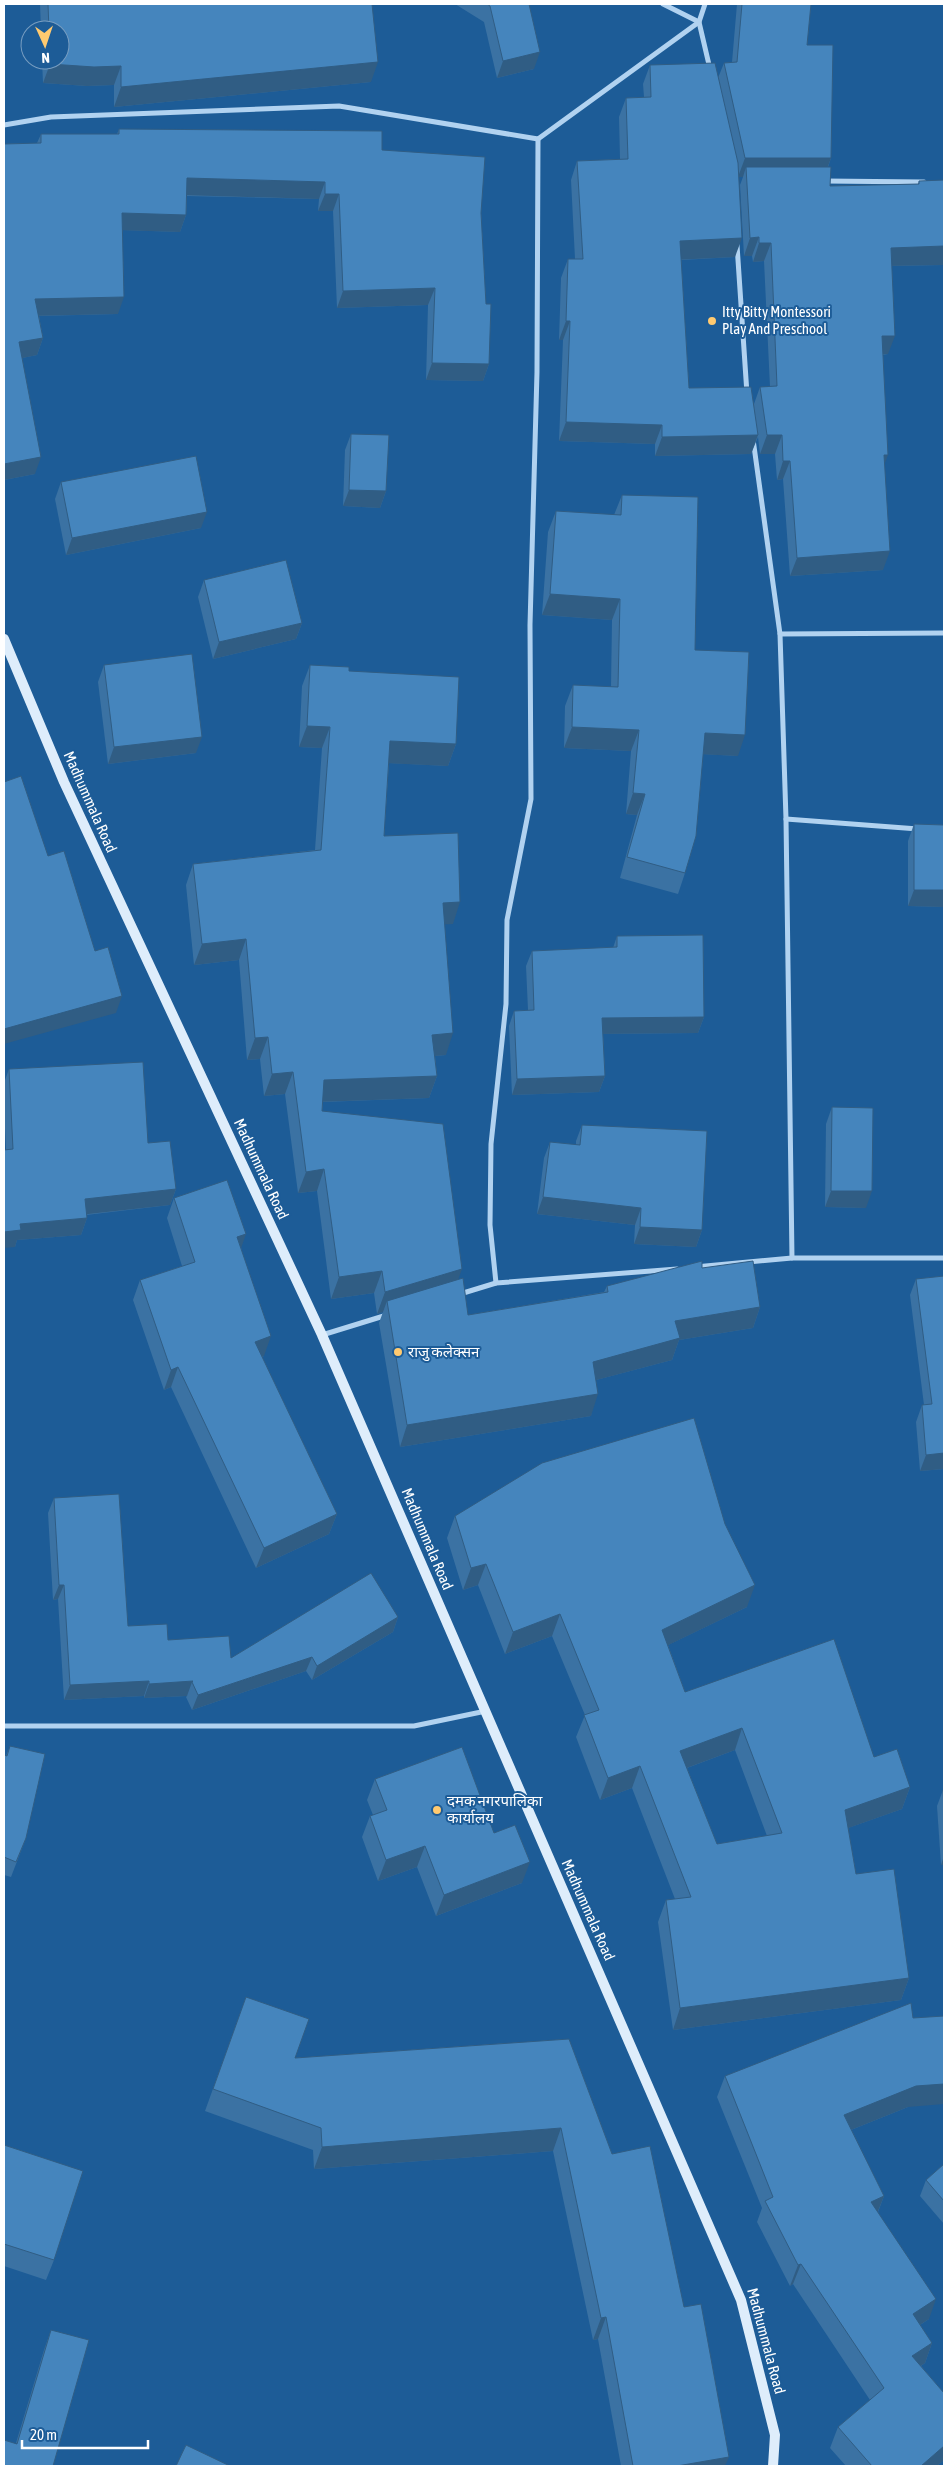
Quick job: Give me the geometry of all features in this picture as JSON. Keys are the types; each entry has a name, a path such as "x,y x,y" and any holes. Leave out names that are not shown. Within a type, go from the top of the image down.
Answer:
{"street":[{"path":"662,4 699,22"},
{"path":"4,125 51,117 339,106 538,138 699,22 706,4"},
{"path":"699,22 711,74"},
{"path":"496,1283 490,1224 491,1144 506,1004 507,920 531,799 530,626 537,372 538,138"},
{"path":"815,181 934,182"},
{"path":"737,238 748,401"},
{"path":"752,430 780,634 786,819 792,1258"},
{"path":"780,634 944,633"},
{"name":"Madhummala Road","path":"4,639 64,782 322,1335 741,2300 775,2435 773,2466"},
{"path":"786,819 924,829"},
{"path":"450,1296 496,1283 792,1258 944,1258"},
{"path":"322,1335 395,1313"},
{"path":"4,1726 414,1726 486,1711"}],"building":[{"path":"48,4 372,4 378,62 121,87 121,66 70,65 70,20 49,20"},
{"path":"487,4 529,4 540,52 503,61 490,6"},
{"path":"742,4 811,4 807,45 833,45 831,158 745,158 724,63 737,62"},
{"path":"715,63 738,163 742,238 680,241 689,388 751,387 758,435 662,437 662,425 566,422 570,321 566,321 568,259 583,259 577,161 628,159 626,98 651,97 650,65"},
{"path":"119,129 382,131 382,150 485,157 481,213 486,304 491,304 489,364 432,363 435,288 343,291 339,194 325,194 325,182 187,178 186,215 122,213 124,297 35,299 43,338 19,342 41,457 4,464 4,144 41,143 41,134 119,134"},
{"path":"746,167 831,167 830,186 919,184 919,181 944,180 944,246 891,248 895,336 882,336 888,455 884,455 890,551 797,558 790,461 783,461 782,435 767,435 760,387 777,386 771,243 759,243 759,237 750,238"},
{"path":"351,434 389,435 386,491 349,490"},
{"path":"196,456 207,512 72,538 61,482"},
{"path":"622,495 698,497 695,650 749,652 745,735 705,733 696,836 685,873 627,857 645,794 633,793 639,730 572,727 573,685 618,687 620,599 550,594 556,511 621,515"},
{"path":"286,560 302,623 219,642 204,580"},
{"path":"192,654 202,737 114,747 104,665"},
{"path":"310,665 349,667 349,671 459,677 456,744 390,741 384,836 458,833 460,902 443,903 453,1033 432,1035 437,1076 324,1080 322,1111 443,1124 462,1269 385,1292 382,1271 339,1277 324,1169 306,1172 293,1072 272,1074 268,1037 255,1038 246,939 202,944 193,864 321,850 330,727 307,726"},
{"path":"21,776 48,856 64,851 95,951 108,947 122,996 4,1029 4,782"},
{"path":"914,824 944,825 944,890 914,890"},
{"path":"703,935 704,1017 602,1018 605,1076 517,1079 514,1011 534,1010 532,951 617,947 617,936"},
{"path":"143,1062 148,1143 170,1141 176,1189 85,1199 87,1218 20,1224 21,1230 4,1232 4,1150 13,1149 9,1069"},
{"path":"832,1107 873,1108 872,1191 831,1191"},
{"path":"582,1125 707,1131 702,1230 640,1227 641,1208 543,1197 550,1142 580,1145"},
{"path":"227,1180 246,1234 237,1237 271,1336 255,1342 337,1514 264,1548 178,1367 171,1370 140,1280 195,1262 174,1198"},
{"path":"702,1261 702,1268 753,1261 760,1307 675,1321 680,1338 593,1362 598,1394 407,1425 387,1301 463,1278 468,1315 608,1292 607,1286"},
{"path":"944,1276 944,1453 926,1455 922,1405 932,1404 916,1279"},
{"path":"694,1418 725,1524 755,1585 662,1630 685,1692 834,1639 874,1757 897,1749 910,1787 845,1810 856,1874 894,1869 909,1978 680,2008 666,1900 691,1897 640,1766 608,1778 584,1715 599,1710 560,1614 513,1632 486,1564 471,1568 455,1516 542,1463","holes":["742,1728 782,1833 717,1844 680,1751"]},
{"path":"119,1494 128,1626 167,1624 168,1640 229,1636 231,1658 371,1573 398,1617 317,1666 312,1657 198,1695 193,1681 149,1684 149,1681 70,1685 64,1585 59,1585 54,1498"},
{"path":"10,1746 45,1754 26,1838 16,1862 4,1857 4,1755 7,1756"},
{"path":"462,1747 494,1833 515,1825 530,1862 444,1895 425,1846 386,1860 370,1816 387,1810 375,1779"},
{"path":"246,1997 309,2019 295,2058 569,2039 612,2154 650,2146 684,2307 701,2304 729,2457 677,2466 633,2466 606,2317 601,2318 561,2128 322,2147 321,2128 213,2089"},
{"path":"911,2003 913,2018 944,2016 944,2084 916,2086 844,2115 884,2196 871,2202 936,2299 913,2314 932,2343 912,2356 944,2393 944,2446 921,2466 872,2466 838,2427 884,2388 801,2264 798,2265 765,2201 773,2197 725,2076"},
{"path":"4,2145 83,2171 54,2260 4,2244"},
{"path":"944,2164 944,2201 926,2180"},
{"path":"51,2330 89,2340 53,2466 4,2466 4,2440 17,2444"},
{"path":"186,2445 230,2466 176,2466"}],"place":[{"name":"Itty Bitty Montessori Play And Preschool","path":"712,321"},
{"name":"राजु कलेक्सन","path":"398,1352"},
{"name":"दमक नगरपालिका कार्यालय","path":"437,1810"}]}
